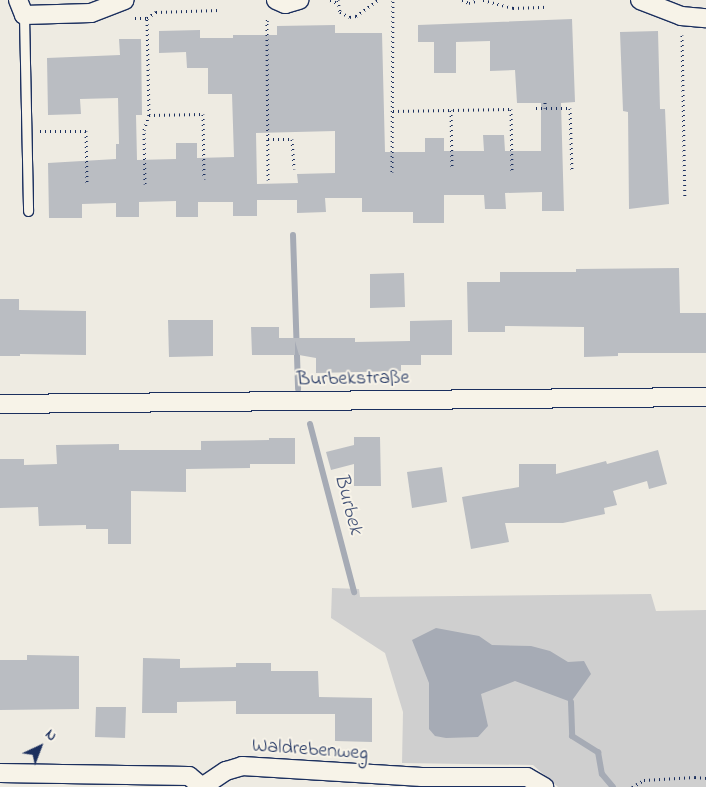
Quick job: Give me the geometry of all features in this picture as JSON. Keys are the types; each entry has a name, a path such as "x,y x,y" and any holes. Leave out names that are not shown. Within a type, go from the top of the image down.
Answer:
{"street":[{"path":"276,0 290,4 299,0"},
{"path":"640,0 681,16 706,18"},
{"path":"21,8 91,13 123,1"},
{"name":"Burbekstraße","path":"0,404 706,397"},
{"name":"Waldrebenweg","path":"0,773 189,776 202,787 226,771 242,766 422,777 527,777 544,787"}],"lane":[{"path":"21,8 27,132 28,211"}],"path":[{"path":"268,180 267,21 276,0"},
{"path":"330,0 338,2 343,14 353,17 378,0"},
{"path":"392,172 393,0"},
{"path":"462,0 470,3 479,0"},
{"path":"484,0 513,8 548,7"},
{"path":"123,1 134,18 147,18 156,12 220,10"},
{"path":"681,16 685,199"},
{"path":"145,184 144,130 149,115 147,18"},
{"path":"545,102 545,108"},
{"path":"536,108 570,108 572,171"},
{"path":"393,111 511,109 512,173"},
{"path":"451,110 452,169"},
{"path":"149,115 203,114 204,179"},
{"path":"27,132 86,131 86,184"},
{"path":"268,139 292,139 294,169"},
{"path":"632,787 644,780 706,778"}],"shaded area":[{"path":"332,588 359,589 360,597 651,594 656,611 706,610 706,787 558,787 533,765 402,763 403,712 385,653 331,618"},
{"path":"436,628 479,636 492,645 531,646 550,651 568,662 584,661 591,674 571,702 515,681 481,694 488,726 478,737 446,738 435,736 429,729 429,683 412,640"}],"building":[{"path":"572,19 575,102 561,103 564,211 542,211 542,192 505,193 506,209 485,209 484,195 444,195 444,223 413,223 413,212 362,212 362,198 325,198 326,212 297,213 297,200 257,200 257,216 233,216 233,202 198,202 198,217 176,217 176,201 139,202 139,217 116,217 116,203 82,204 82,218 49,218 48,163 116,159 116,144 119,144 118,98 80,99 81,114 48,115 47,58 120,55 119,39 141,39 142,115 136,115 137,160 176,159 176,143 197,143 197,158 234,157 232,94 208,94 208,68 187,68 186,52 159,53 159,31 200,30 200,38 233,38 233,35 277,35 277,26 335,25 335,33 382,33 385,152 425,152 425,138 444,138 444,151 484,151 483,135 504,135 505,151 541,151 541,103 517,103 515,70 490,71 490,41 456,42 456,73 434,73 434,42 418,42 418,25","holes":["335,131 335,173 297,174 298,183 257,184 256,133"]},
{"path":"658,31 660,109 665,109 669,204 629,209 628,112 623,111 620,32"},
{"path":"679,268 680,313 706,313 706,353 618,353 618,356 584,357 584,327 505,326 505,332 468,332 467,282 500,282 500,272 576,272 576,269"},
{"path":"404,273 405,307 370,308 370,274"},
{"path":"0,299 19,299 19,310 86,311 86,355 20,354 20,356 0,356"},
{"path":"168,320 213,320 213,356 169,357"},
{"path":"452,320 452,355 421,355 421,365 401,365 401,371 316,373 316,358 299,355 295,341 295,355 252,355 251,327 279,327 279,338 355,338 355,342 410,341 410,321"},
{"path":"354,437 380,437 381,486 354,486 354,464 331,470 326,452 354,445"},
{"path":"269,438 295,438 295,464 250,464 250,468 186,469 186,492 131,491 131,544 108,544 108,529 86,529 86,525 39,526 38,507 0,508 0,459 24,459 24,465 57,464 56,445 119,444 119,450 201,450 201,441 269,440"},
{"path":"658,450 667,484 649,489 647,481 613,491 617,505 604,508 605,514 563,523 505,523 509,542 471,549 462,497 519,487 519,464 556,464 556,474 606,461 607,464"},
{"path":"442,467 447,502 412,508 407,472"},
{"path":"27,655 79,656 79,709 0,710 0,660 27,660"},
{"path":"143,658 180,659 180,668 236,667 236,663 271,663 271,671 318,671 319,697 372,698 372,742 335,741 335,714 236,714 236,701 177,702 177,713 142,713"},
{"path":"96,707 126,707 125,738 95,737"}],"waterway":[{"name":"Burbek","path":"293,235 298,389"},
{"name":"Burbek","path":"310,424 354,592"},
{"path":"571,702 572,736 598,752 602,774 613,787"}]}
